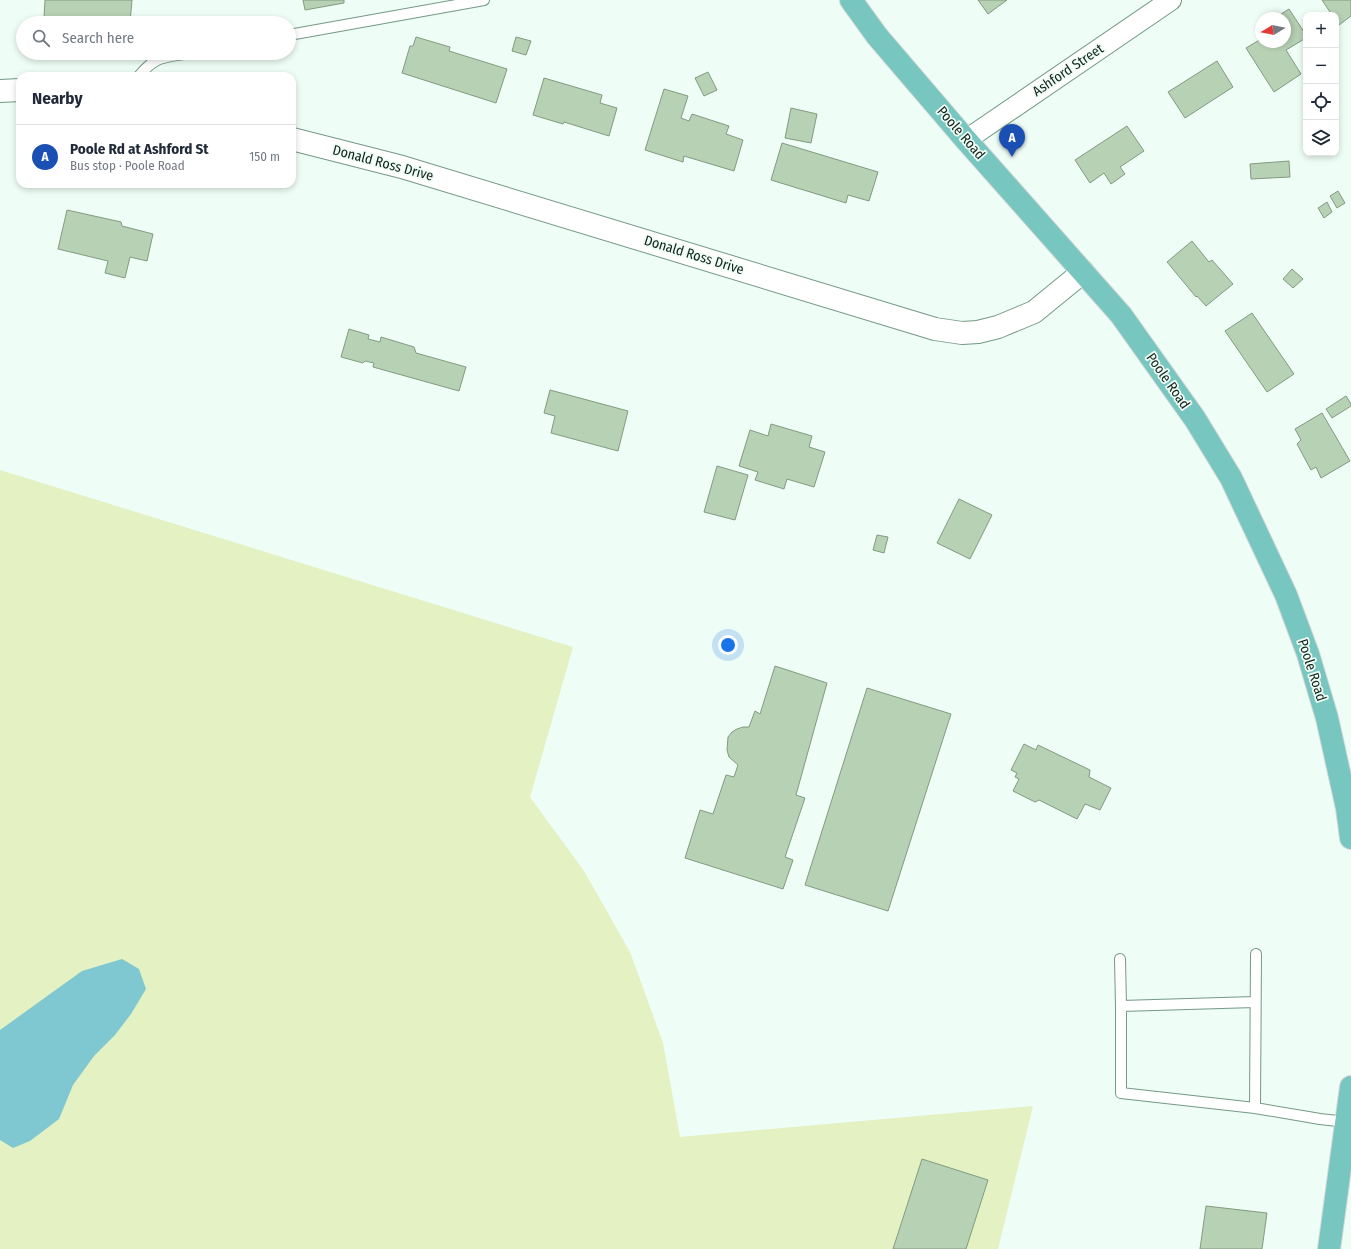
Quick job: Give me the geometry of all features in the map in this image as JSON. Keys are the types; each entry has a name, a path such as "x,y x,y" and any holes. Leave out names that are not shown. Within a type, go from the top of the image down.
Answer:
{"main road":[{"name":"Poole Road","path":"851,0 877,36 966,140 1121,315 1195,419 1231,478 1286,595 1308,654 1327,718 1349,807 1351,838"},
{"path":"1329,1249 1351,1087"}],"street":[{"name":"Ashford Street","path":"966,140 1171,0"},
{"path":"0,91 16,90"},
{"name":"Donald Ross Drive","path":"296,140 402,167 936,329 962,333 978,332 998,327 1034,312 1083,272"}],"lane":[{"path":"296,34 484,0"},
{"path":"142,72 148,64 155,60"},
{"path":"1255,1108 1256,954"},
{"path":"1120,959 1121,1093 1255,1108 1347,1122"},
{"path":"1121,1006 1256,1002"}],"green space":[{"path":"0,470 573,647 530,797 584,871 630,952 663,1043 680,1137 1033,1106 998,1249 0,1249"}],"water":[{"path":"122,959 139,969 146,989 131,1014 115,1035 94,1056 73,1085 59,1119 30,1141 13,1148 0,1140 0,1030 82,971"}],"building":[{"path":"45,0 132,0 131,16 44,16"},
{"path":"303,0 344,0 344,3 305,10"},
{"path":"978,0 1007,0 988,14"},
{"path":"1322,0 1351,0 1351,16 1339,25 1339,12 1330,12"},
{"path":"1291,12 1303,30 1303,40 1291,47"},
{"path":"416,37 450,47 449,51 507,69 496,103 402,73 410,46 413,46"},
{"path":"516,37 531,41 526,55 512,51"},
{"path":"1255,43 1255,48 1289,48 1286,50 1301,74 1274,92 1246,48"},
{"path":"1217,61 1233,87 1185,118 1168,92"},
{"path":"708,72 717,90 704,96 695,78"},
{"path":"544,78 602,95 600,103 617,108 609,136 564,122 563,124 533,115"},
{"path":"664,89 688,96 681,118 689,121 692,114 729,126 726,134 743,140 734,171 684,156 683,162 645,150"},
{"path":"791,108 817,114 811,143 785,138"},
{"path":"1127,126 1144,151 1120,167 1125,174 1111,184 1104,173 1090,183 1075,160"},
{"path":"782,143 878,172 869,201 848,195 846,203 771,180"},
{"path":"1289,161 1290,177 1251,179 1250,164"},
{"path":"1338,191 1345,203 1337,208 1330,196"},
{"path":"1327,202 1332,212 1324,218 1318,208"},
{"path":"67,210 121,222 122,226 153,234 147,261 130,257 125,278 105,273 108,261 58,249"},
{"path":"1192,241 1209,262 1212,260 1233,284 1206,306 1197,296 1196,297 1167,262"},
{"path":"1292,269 1303,279 1293,288 1283,279"},
{"path":"1252,313 1294,374 1267,392 1225,331"},
{"path":"349,329 369,335 368,339 380,342 381,337 414,347 416,353 466,367 459,391 373,367 374,363 365,361 363,363 341,357"},
{"path":"550,390 628,411 618,451 551,433 555,416 544,413"},
{"path":"1346,396 1351,406 1332,418 1326,409"},
{"path":"1322,413 1350,461 1321,478 1316,467 1311,470 1297,444 1301,440 1295,429"},
{"path":"771,424 812,436 809,447 825,452 814,487 787,479 784,489 755,480 758,472 739,466 750,430 768,436"},
{"path":"717,466 748,475 735,520 704,512"},
{"path":"959,499 992,515 970,559 937,543"},
{"path":"877,535 888,537 884,553 873,550"},
{"path":"775,666 827,683 796,795 805,798 785,857 793,860 783,889 685,858 700,810 713,814 726,775 734,777 738,765 729,757 727,750 728,737 737,729 749,727 755,711 760,714"},
{"path":"867,688 951,714 888,911 805,885"},
{"path":"1024,744 1036,750 1038,745 1090,770 1089,777 1111,788 1100,810 1085,804 1077,819 1039,800 1035,802 1013,791 1019,779 1015,777 1017,773 1011,770"},
{"path":"922,1159 988,1180 966,1249 893,1249"},
{"path":"1206,1206 1267,1213 1262,1249 1200,1249"}],"place":[{"name":"Poole Rd at Ashford St","path":"1012,157"}]}
